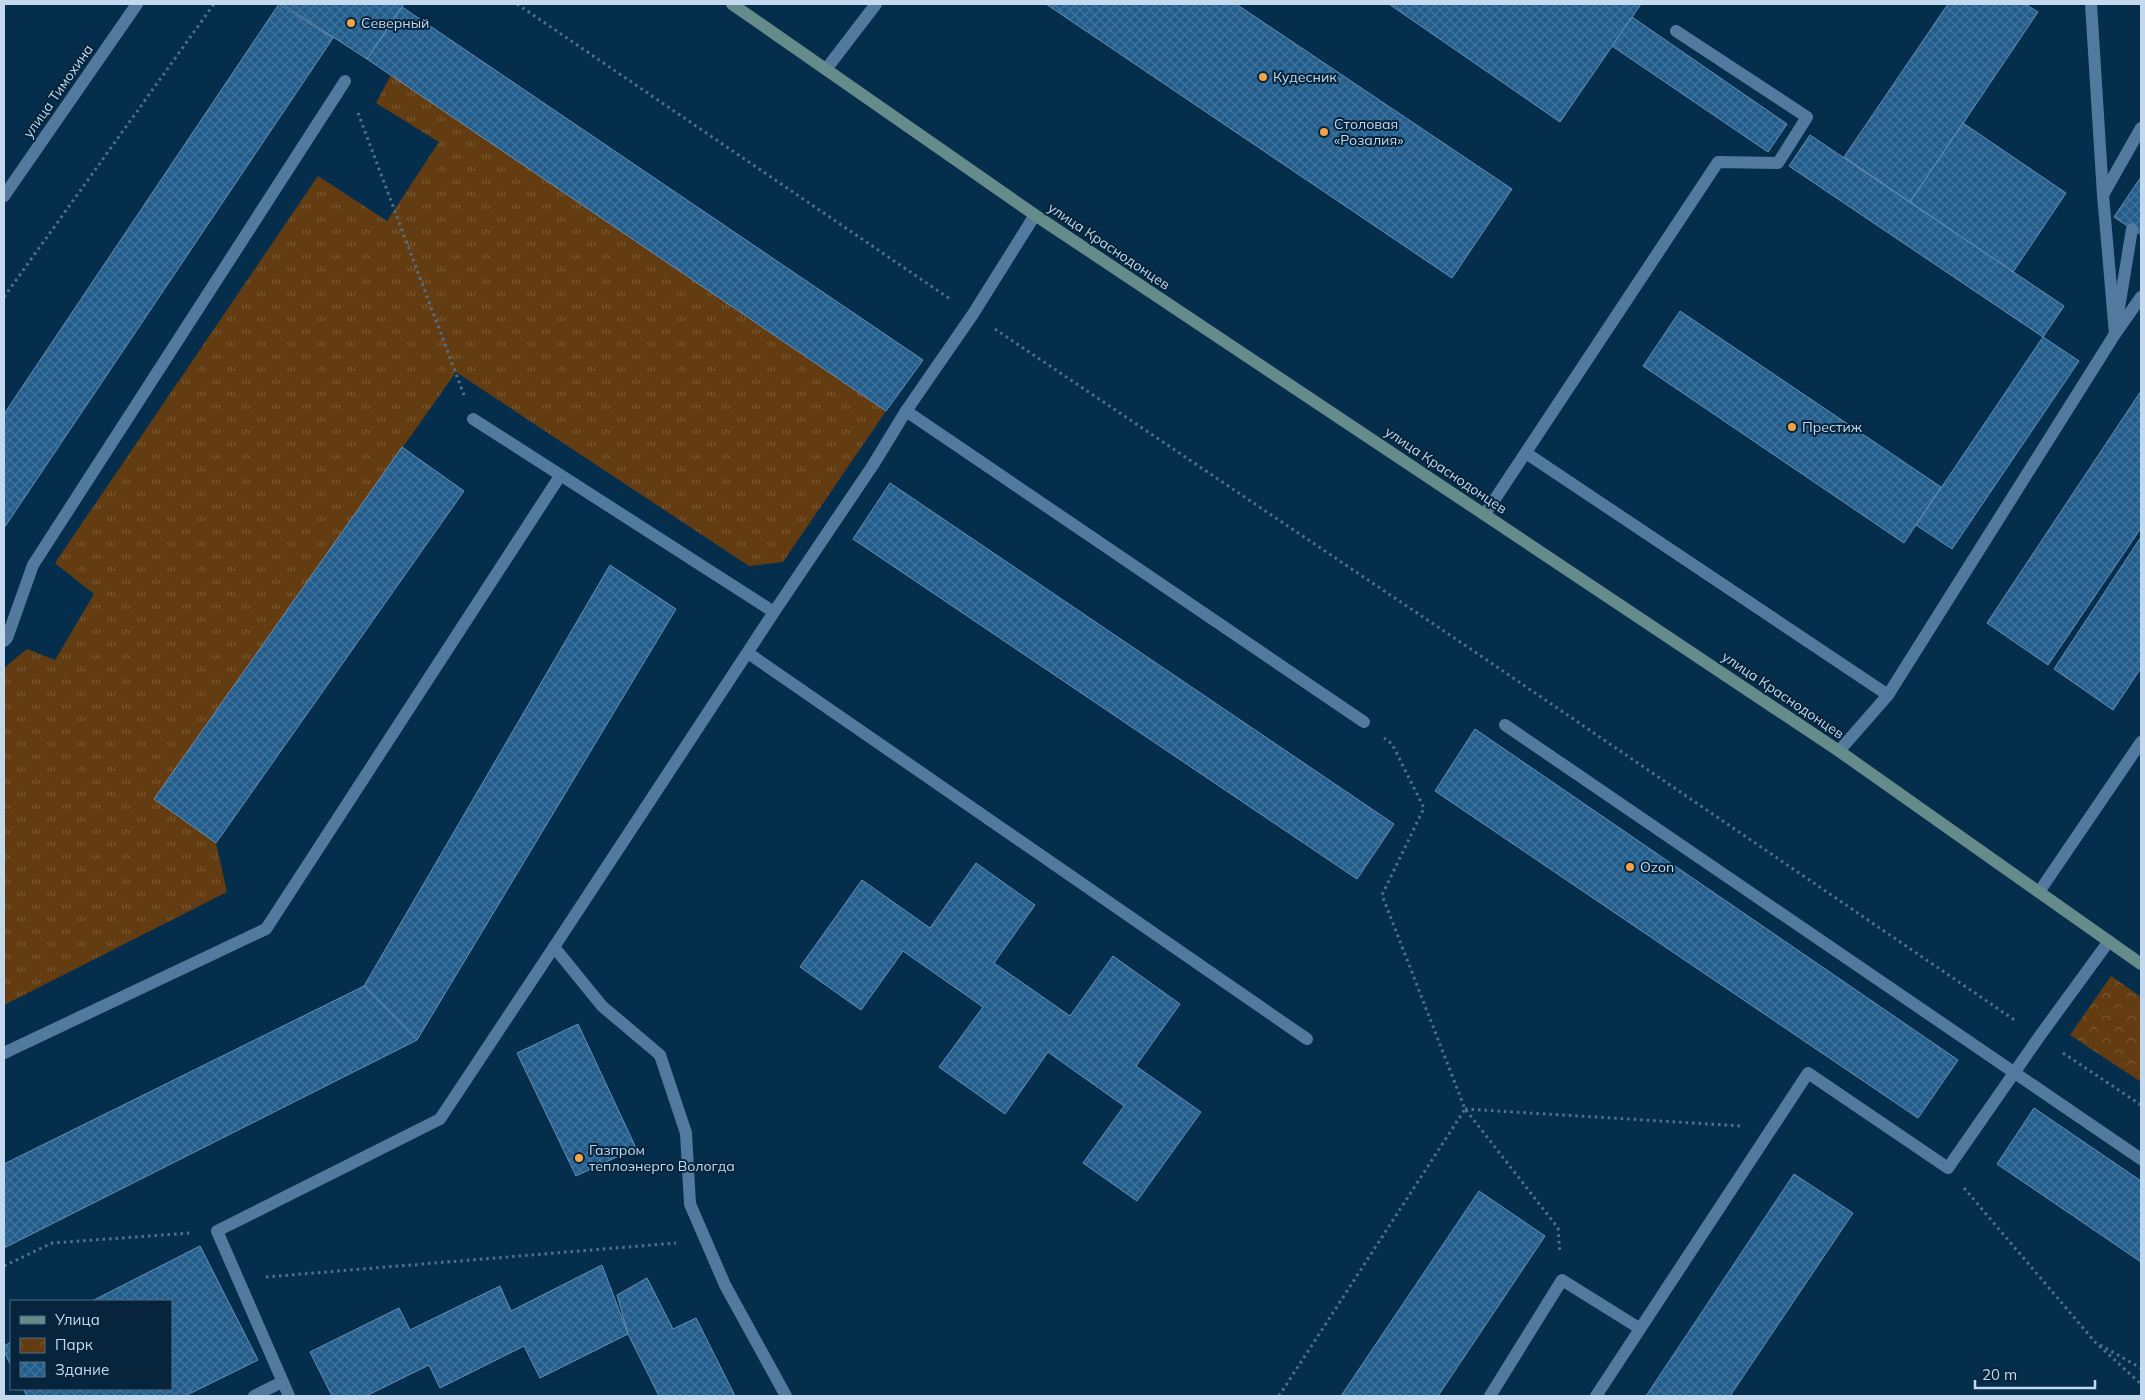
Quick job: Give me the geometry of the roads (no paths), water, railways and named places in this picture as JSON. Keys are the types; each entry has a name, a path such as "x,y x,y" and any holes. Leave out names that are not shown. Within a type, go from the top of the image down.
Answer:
{"main road":[{"name":"улица Краснодонцев","path":"732,4 1035,215 1839,751 2141,964"}],"street":[{"name":"улица Тимохина","path":"4,196 137,4"},
{"path":"826,68 876,4"},
{"path":"2091,4 2103,196 2115,334"},
{"path":"1485,514 1718,162 1778,163 1806,117 1676,31"},
{"path":"4,641 7,638 33,565 346,81"},
{"path":"2103,196 2141,128"},
{"path":"289,1396 217,1231 440,1119 774,612 874,465 906,411 973,314 1035,215"},
{"path":"2115,334 2132,229"},
{"path":"1839,751 1888,695 2115,334 2141,297"},
{"path":"906,411 1364,722"},
{"path":"473,419 774,612"},
{"path":"1526,453 1888,695"},
{"path":"4,1053 266,929 560,476"},
{"path":"748,654 1307,1039"},
{"path":"1505,725 2141,1159"},
{"path":"2039,892 2141,742"},
{"path":"1596,1396 1808,1073 1948,1168 2014,1072 2109,942"},
{"path":"554,946 602,1006 660,1055 686,1133 690,1204 726,1285 786,1396"},
{"path":"1490,1396 1562,1280 1639,1328"},
{"path":"254,1396 282,1382"}],"place":[{"name":"Северный","path":"351,23"},
{"name":"Кудесник","path":"1263,77"},
{"name":"Столовая «Розалия»","path":"1324,132"},
{"name":"Престиж","path":"1792,427"},
{"name":"Ozon","path":"1630,867"},
{"name":"Газпром теплоэнерго Вологда","path":"579,1158"}]}
